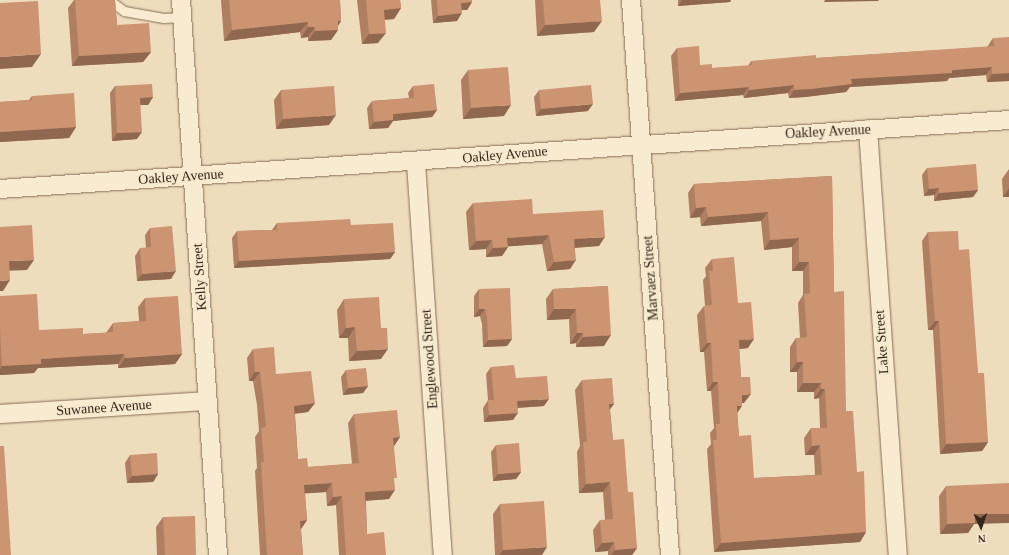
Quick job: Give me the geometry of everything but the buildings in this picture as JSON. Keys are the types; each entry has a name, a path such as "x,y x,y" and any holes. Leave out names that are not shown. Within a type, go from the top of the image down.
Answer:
{"street":[{"name":"Marvaez Street","path":"631,0 670,555"},
{"name":"Kelly Street","path":"181,8 218,555"},
{"name":"Oakley Avenue","path":"0,189 416,162 1009,120"},
{"name":"Lake Street","path":"868,129 898,555"},
{"name":"Englewood Street","path":"416,162 443,555"},
{"name":"Suwanee Avenue","path":"0,414 208,401"}],"lane":[{"path":"109,0 124,11 163,18 181,8"}]}
